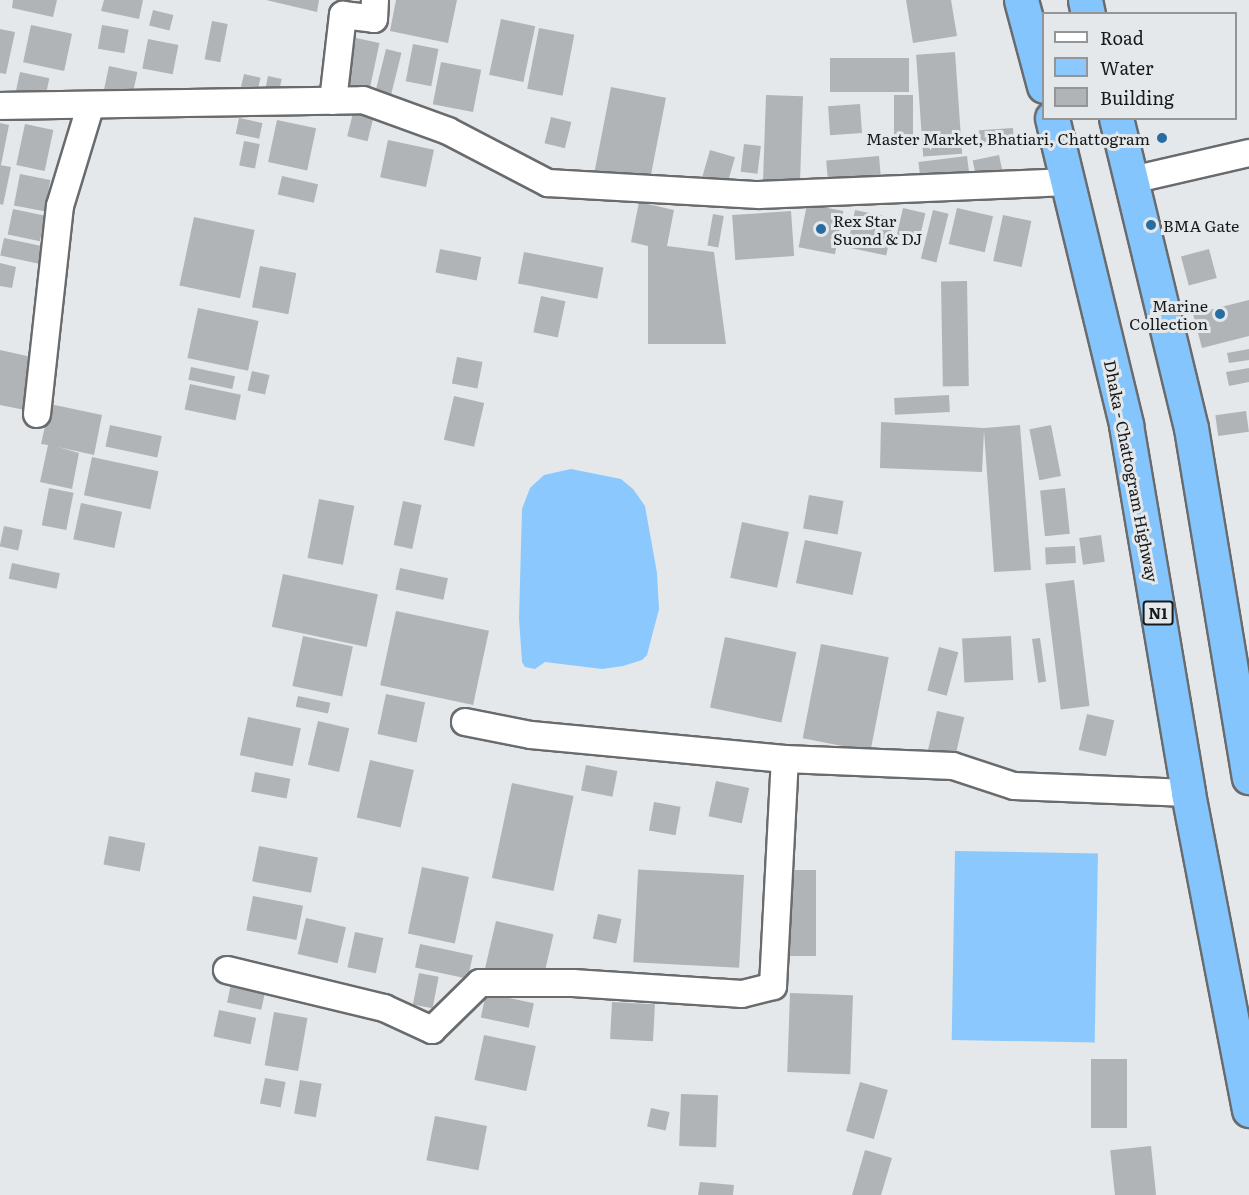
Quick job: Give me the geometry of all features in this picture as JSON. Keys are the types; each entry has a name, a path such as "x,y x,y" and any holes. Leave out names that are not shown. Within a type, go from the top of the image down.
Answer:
{"highway":[{"path":"1021,0 1042,79"},
{"name":"Dhaka - Chattogram Highway","path":"1053,120 1126,425 1188,793 1249,1110"},
{"path":"1117,120 1191,428 1249,777"}],"street":[{"path":"333,101 343,15 374,19 375,0"},
{"path":"0,106 90,107 363,100 448,131 548,183 759,195 1069,182"},
{"path":"37,414 60,206 90,107"},
{"path":"1132,180 1249,153"},
{"path":"465,722 531,735 785,759 953,766 1014,786 1188,793"},
{"path":"227,970 384,1008 432,1030 480,983 573,983 742,994 773,986 785,759"}],"water":[{"path":"571,469 621,479 633,489 645,506 657,573 659,609 647,655 642,660 602,669 545,662 535,669 525,667 522,662 519,618 522,509 530,488 544,475"},
{"path":"955,851 1098,853 1095,1042 952,1040"}],"building":[{"path":"13,0 57,0 53,17 12,8"},
{"path":"104,0 143,0 139,19 101,11"},
{"path":"266,0 319,0 317,12"},
{"path":"396,0 457,0 448,43 390,31"},
{"path":"906,0 951,0 957,36 913,43"},
{"path":"153,10 173,15 170,31 149,26"},
{"path":"501,19 535,26 523,82 489,75"},
{"path":"212,21 228,24 220,62 205,59"},
{"path":"31,25 72,34 64,71 23,62"},
{"path":"102,25 129,30 124,53 98,49"},
{"path":"539,28 574,35 563,96 527,89"},
{"path":"0,29 15,32 6,74 0,73"},
{"path":"356,38 379,43 369,92 346,87"},
{"path":"148,39 178,45 173,74 142,68"},
{"path":"413,44 439,49 431,86 406,81"},
{"path":"386,49 402,53 390,98 375,94"},
{"path":"955,52 962,154 923,156 916,55"},
{"path":"830,58 909,58 909,92 830,92"},
{"path":"441,62 481,70 473,112 433,104"},
{"path":"109,66 137,72 132,96 104,90"},
{"path":"20,72 49,78 43,108 14,101"},
{"path":"244,74 261,78 258,90 241,87"},
{"path":"268,76 282,79 279,92 265,89"},
{"path":"611,87 666,98 649,186 594,175"},
{"path":"766,95 803,96 800,185 763,184"},
{"path":"894,95 913,95 913,141 894,141"},
{"path":"860,104 862,133 830,135 828,106"},
{"path":"353,113 373,118 368,141 347,136"},
{"path":"551,117 571,122 565,148 544,143"},
{"path":"239,118 262,123 259,139 236,134"},
{"path":"277,120 316,128 307,170 268,162"},
{"path":"0,123 9,125 1,165 0,165"},
{"path":"25,124 53,130 45,171 16,165"},
{"path":"1013,128 1014,141 980,143 979,130"},
{"path":"388,140 434,150 426,187 380,177"},
{"path":"244,141 260,144 255,169 239,166"},
{"path":"744,144 761,146 757,174 741,172"},
{"path":"710,150 735,157 726,190 701,183"},
{"path":"999,155 1003,174 977,179 973,161"},
{"path":"879,156 881,180 828,185 826,161"},
{"path":"967,156 970,180 921,186 918,162"},
{"path":"0,165 11,167 3,205 0,204"},
{"path":"20,174 50,180 44,211 14,205"},
{"path":"282,176 318,184 314,203 278,195"},
{"path":"639,202 674,210 667,246 714,252 726,344 648,344 648,246 631,242"},
{"name":"Rex Star Suond & DJ","path":"807,204 843,211 835,254 799,247"},
{"path":"903,208 925,213 919,241 896,236"},
{"path":"957,208 993,216 985,252 949,244"},
{"path":"13,209 45,216 40,241 8,234"},
{"path":"855,210 894,218 886,255 847,247"},
{"path":"933,210 949,214 936,262 921,259"},
{"path":"791,211 794,256 735,260 732,215"},
{"path":"713,214 724,216 718,247 707,246"},
{"path":"1003,215 1031,221 1022,267 993,261"},
{"path":"194,217 255,230 240,298 179,285"},
{"path":"4,238 46,247 42,265 0,256"},
{"path":"440,249 481,257 477,281 435,273"},
{"path":"1209,249 1217,278 1189,285 1181,257"},
{"path":"524,252 604,267 597,299 518,283"},
{"path":"0,263 16,267 12,288 0,286"},
{"path":"260,266 296,273 288,314 252,307"},
{"path":"941,281 967,281 969,386 943,386"},
{"path":"541,296 565,301 558,337 533,332"},
{"path":"1249,300 1249,336 1202,348 1193,314"},
{"path":"198,308 259,321 248,371 187,358"},
{"path":"1249,349 1249,360 1229,363 1227,353"},
{"path":"0,350 36,358 25,410 0,405"},
{"path":"457,357 483,362 477,388 452,384"},
{"path":"191,367 235,376 232,389 188,380"},
{"path":"1249,368 1249,382 1229,386 1226,372"},
{"path":"252,371 270,375 265,395 248,390"},
{"path":"190,384 241,395 235,420 185,409"},
{"path":"949,395 950,412 895,415 894,398"},
{"path":"454,396 484,403 474,447 444,440"},
{"path":"50,404 102,415 94,455 58,447 79,453 72,489 40,482 48,445 41,444"},
{"path":"1246,411 1249,432 1218,436 1215,415"},
{"path":"881,422 984,428 1020,425 1031,570 994,572 984,431 982,472 880,468"},
{"path":"110,425 162,436 157,458 105,447"},
{"path":"1051,425 1061,476 1039,480 1029,429"},
{"path":"92,457 159,471 150,509 84,495"},
{"path":"49,488 74,493 66,530 42,525"},
{"path":"1065,488 1070,534 1045,536 1040,491"},
{"path":"809,495 843,501 838,535 803,528"},
{"path":"319,499 354,506 343,565 308,558"},
{"path":"403,501 422,505 412,549 394,545"},
{"path":"81,503 122,512 114,548 73,539"},
{"path":"742,522 789,532 777,588 730,578"},
{"path":"4,526 23,530 18,550 0,547"},
{"path":"1101,535 1105,562 1083,565 1079,538"},
{"path":"805,540 862,552 853,595 796,583"},
{"path":"1075,546 1076,563 1046,565 1045,548"},
{"path":"12,563 60,573 57,589 9,579"},
{"path":"400,568 448,578 443,600 395,590"},
{"path":"283,574 378,594 367,647 272,627"},
{"path":"1074,580 1089,706 1061,710 1045,584"},
{"path":"396,611 489,631 473,705 380,685"},
{"path":"303,636 353,647 342,696 292,686"},
{"path":"1011,636 1013,680 964,683 962,639"},
{"path":"725,637 796,652 781,723 710,707"},
{"path":"1040,638 1046,682 1038,683 1032,639"},
{"path":"821,644 889,657 870,751 803,738"},
{"path":"939,647 958,652 947,696 927,690"},
{"path":"386,694 425,702 417,742 377,734"},
{"path":"298,696 330,703 328,714 296,707"},
{"path":"937,711 964,717 955,756 928,750"},
{"path":"1087,714 1114,720 1106,756 1079,750"},
{"path":"248,717 301,728 293,766 240,755"},
{"path":"318,721 349,728 339,772 308,765"},
{"path":"370,760 414,770 401,828 357,817"},
{"path":"586,765 617,771 612,797 581,791"},
{"path":"255,772 290,779 287,799 251,792"},
{"path":"716,781 749,788 742,823 709,816"},
{"path":"512,783 574,796 553,891 492,878"},
{"path":"654,802 681,807 676,835 649,831"},
{"path":"109,836 145,843 140,872 103,864"},
{"path":"259,846 318,857 311,893 252,881"},
{"path":"422,867 469,877 455,943 408,934"},
{"path":"638,869 744,875 739,968 633,962"},
{"path":"789,870 816,870 816,956 789,956"},
{"path":"253,896 303,906 296,940 246,930"},
{"path":"598,914 621,919 616,943 593,938"},
{"path":"306,918 346,927 338,963 298,954"},
{"path":"496,921 553,934 542,982 485,969"},
{"path":"355,932 383,938 376,973 348,967"},
{"path":"420,944 473,955 468,979 415,967"},
{"path":"419,973 439,977 433,1008 413,1004"},
{"path":"231,984 265,991 261,1010 227,1003"},
{"path":"486,993 534,1003 529,1028 481,1017"},
{"path":"790,993 853,995 850,1074 787,1072"},
{"path":"612,1002 655,1004 653,1041 610,1039"},
{"path":"219,1010 256,1018 251,1044 213,1036"},
{"path":"274,1012 307,1018 298,1071 265,1065"},
{"path":"484,1035 536,1046 526,1091 474,1080"},
{"path":"1091,1059 1127,1059 1127,1128 1091,1128"},
{"path":"265,1078 286,1082 281,1108 260,1104"},
{"path":"300,1080 322,1084 316,1117 294,1113"},
{"path":"860,1082 888,1090 874,1139 846,1131"},
{"path":"681,1094 718,1095 716,1147 679,1146"},
{"path":"651,1108 670,1112 666,1131 647,1127"},
{"path":"435,1116 487,1126 478,1170 426,1160"},
{"path":"1151,1146 1156,1195 1115,1195 1110,1150"},
{"path":"865,1150 892,1158 881,1195 852,1195"},
{"path":"700,1182 734,1185 733,1195 698,1195"}],"place":[{"name":"Master Market, Bhatiari, Chattogram","path":"1162,138"},
{"name":"BMA Gate","path":"1151,225"},
{"name":"Rex Star Suond & DJ","path":"821,229"},
{"name":"Marine Collection","path":"1220,314"}]}
